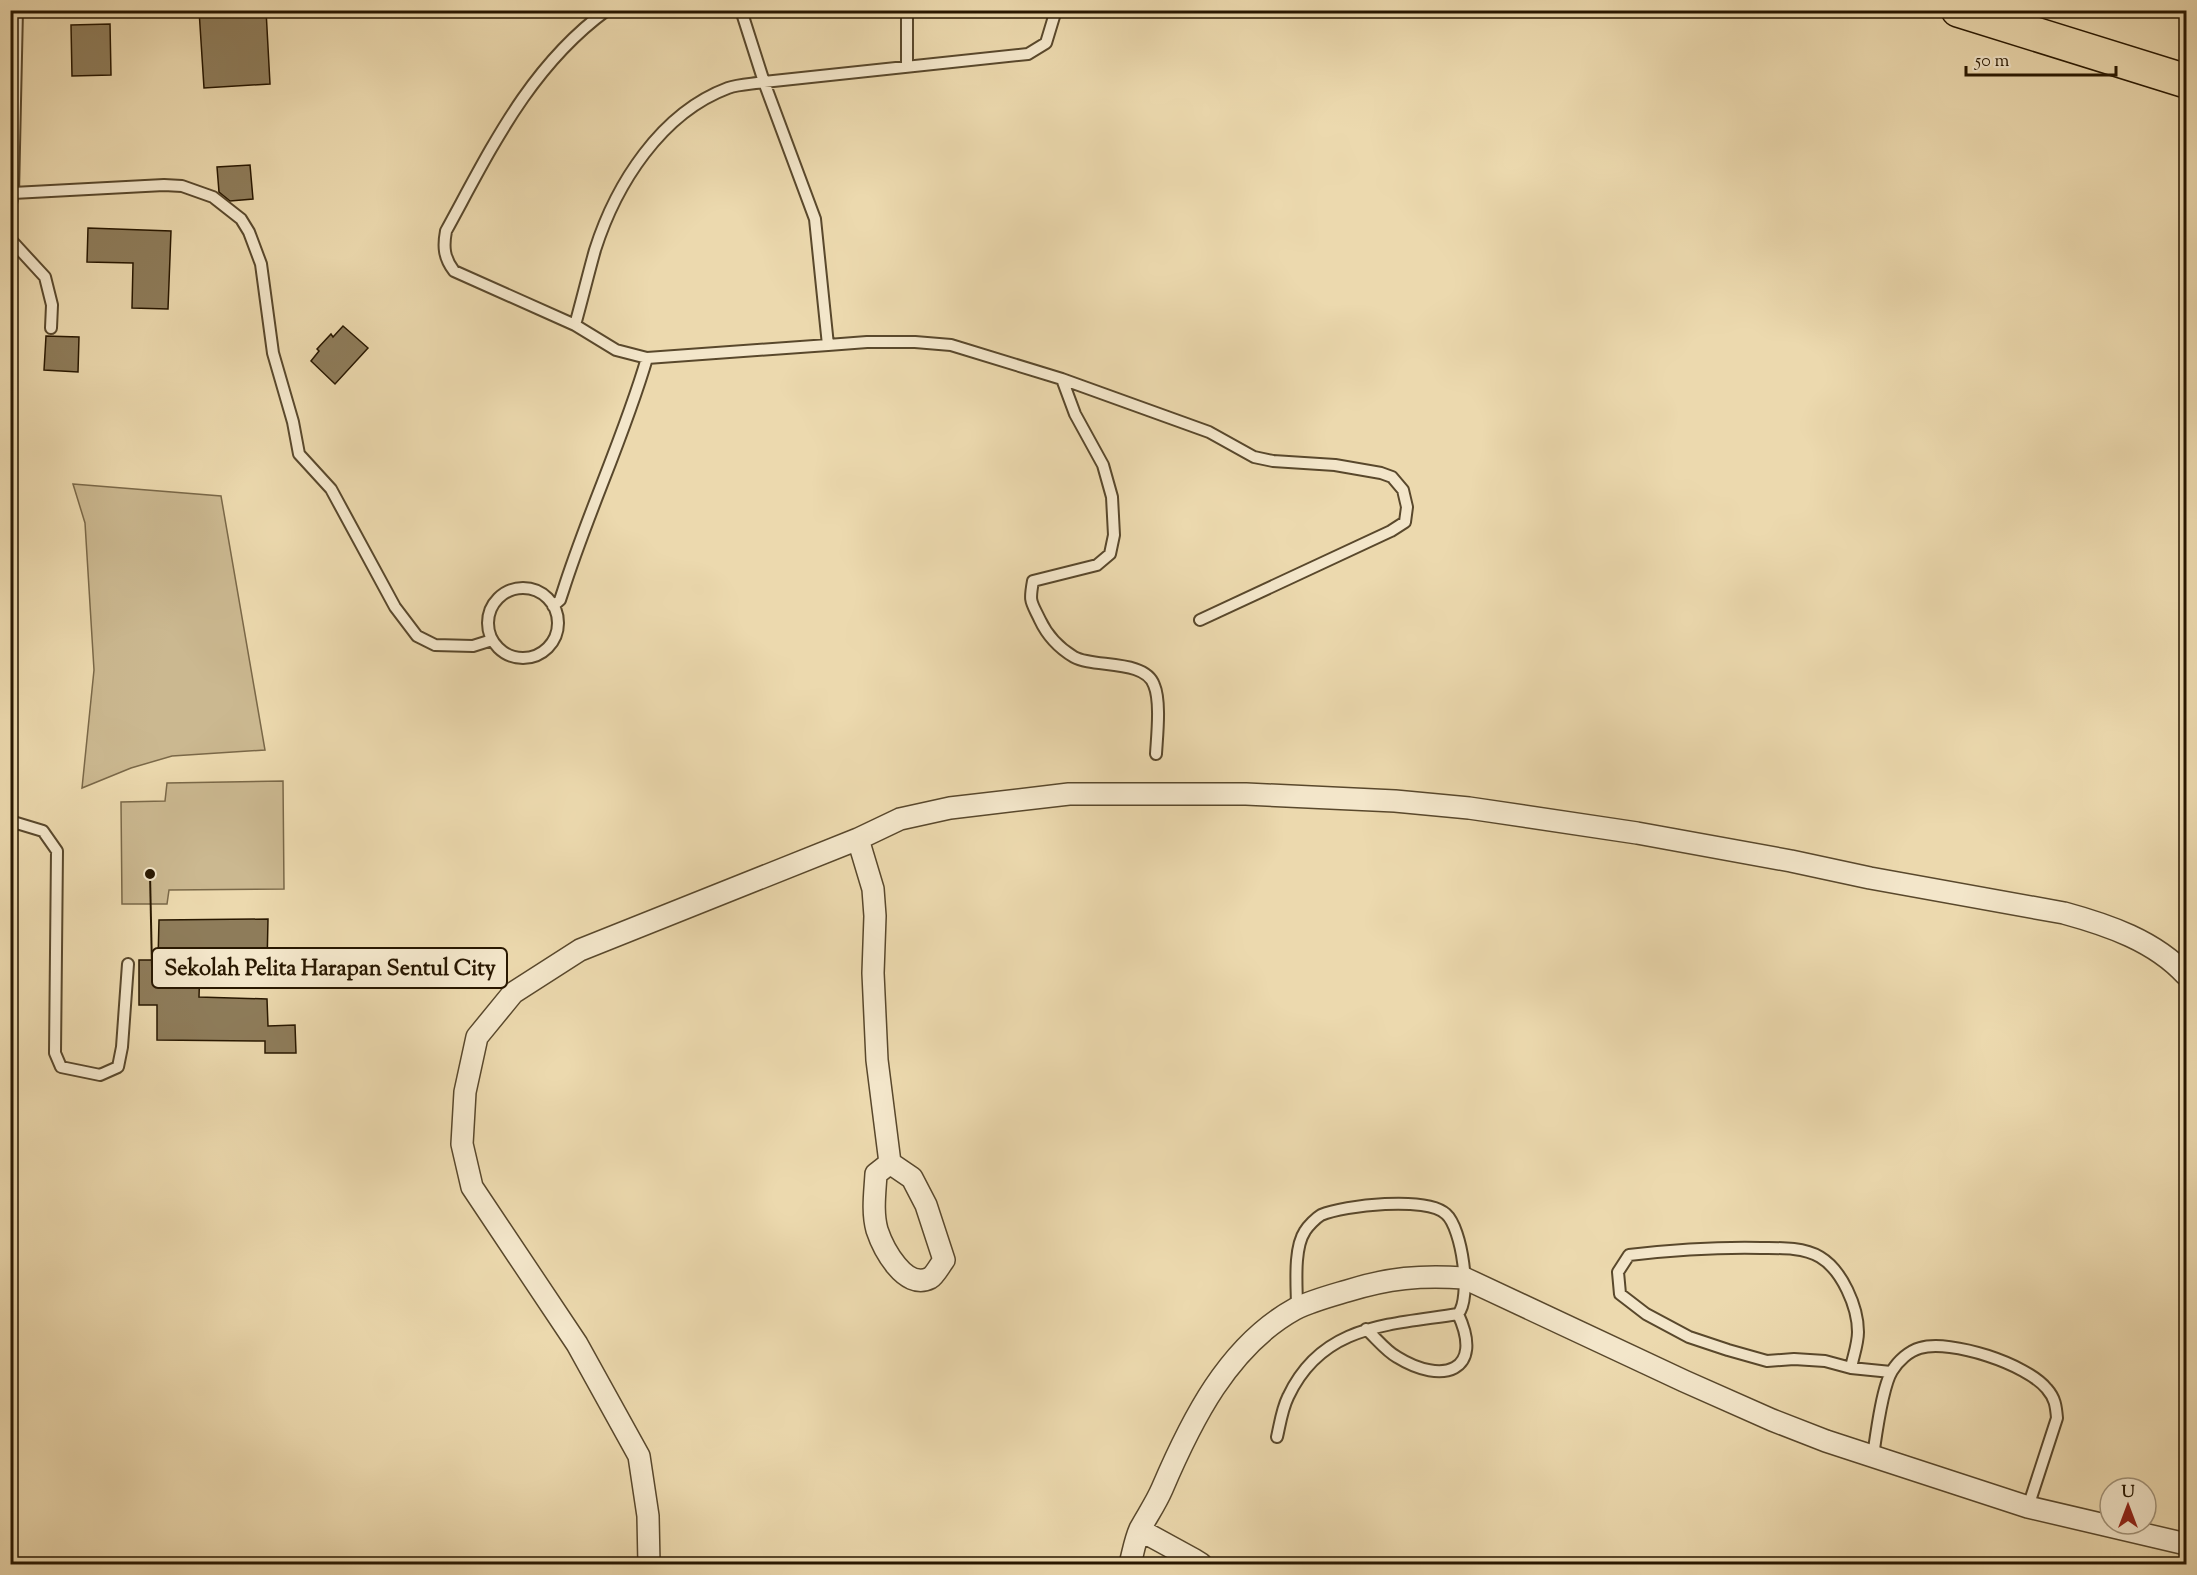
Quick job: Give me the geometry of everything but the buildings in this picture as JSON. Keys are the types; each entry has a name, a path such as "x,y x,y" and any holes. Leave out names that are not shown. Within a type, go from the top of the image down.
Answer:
{"main road":[{"path":"1958,10 2187,81"}],"street":[{"path":"649,1564 648,1516 639,1456 577,1344 472,1187 462,1144 465,1092 477,1037 513,993 580,950 858,839 900,819 950,808 1070,794 1246,794 1395,801 1469,808 1637,833 2064,913 2087,919 2139,940 2187,975"},
{"path":"858,839 873,889 875,916 873,973 877,1060 890,1163 912,1178 926,1205 944,1260 931,1278 919,1281 904,1275 887,1254 877,1229 874,1202 876,1174 890,1163"},
{"path":"1130,1564 1140,1530 1160,1495 1180,1448 1218,1382 1239,1354 1278,1320 1298,1308 1364,1285 1429,1275 1464,1278 1609,1347 1772,1420 1826,1441 2028,1507 2187,1544"},
{"path":"1140,1530 1201,1564"}],"lane":[{"path":"10,209 13,193 17,10"},
{"path":"607,10 574,37 554,58 515,108 446,231 444,251 454,271 575,325 616,350 647,358 867,342 951,345 1062,379 1209,432 1254,457 1273,461 1335,465 1381,473 1392,477 1403,490 1407,507 1405,522 1391,531 1200,620"},
{"path":"741,10 764,82 815,219 828,345"},
{"path":"906,67 907,10"},
{"path":"575,325 596,249 607,220 639,163 658,137 681,116 705,99 730,87 764,82 1028,54 1046,43 1056,10"},
{"path":"13,193 182,186 213,197 240,219 256,247 261,264 273,353 293,422 299,454 332,489 396,607 417,636 435,645 454,647 473,646 492,640"},
{"path":"10,239 45,277 52,305 51,328"},
{"path":"554,606 560,600 634,402 647,358"},
{"path":"1062,379 1075,414 1103,465 1112,497 1114,536 1110,554 1097,565 1033,581 1030,600 1047,635 1076,658 1130,668 1148,675 1154,684 1157,712 1156,754"},
{"path":"520,588 540,592 554,606 557,615 556,635 551,644 535,656 515,657 506,654 492,640 487,620 490,610 494,602 510,590 520,588"},
{"path":"10,820 43,831 57,851 55,1053 61,1067 100,1075 118,1067 122,1047 128,964"},
{"path":"1276,1437 1287,1399 1297,1380 1329,1346 1366,1329 1388,1323 1458,1314 1463,1308 1464,1278 1460,1239 1448,1214 1432,1205 1385,1204 1341,1209 1319,1216 1304,1232 1297,1263 1298,1308"},
{"path":"1851,1368 1858,1334 1852,1298 1838,1275 1820,1257 1792,1248 1709,1247 1629,1255 1618,1272 1620,1294 1646,1314 1689,1336 1767,1361 1794,1359 1825,1361 1851,1368 1891,1372"},
{"path":"1366,1329 1396,1357 1429,1370 1449,1371 1464,1360 1466,1350 1465,1333 1458,1314"},
{"path":"1873,1456 1880,1412 1891,1372 1906,1355 1920,1348 1936,1346 1970,1350 2031,1374 2046,1388 2056,1403 2057,1418 2028,1507"}],"shaded area":[{"path":"73,484 221,496 265,750 172,756 131,768 82,788 94,670 85,523"},
{"path":"283,781 284,889 169,890 167,904 122,904 121,802 165,801 167,783"}],"place":[{"name":"Sekolah Pelita Harapan Sentul City","path":"150,874"}]}
